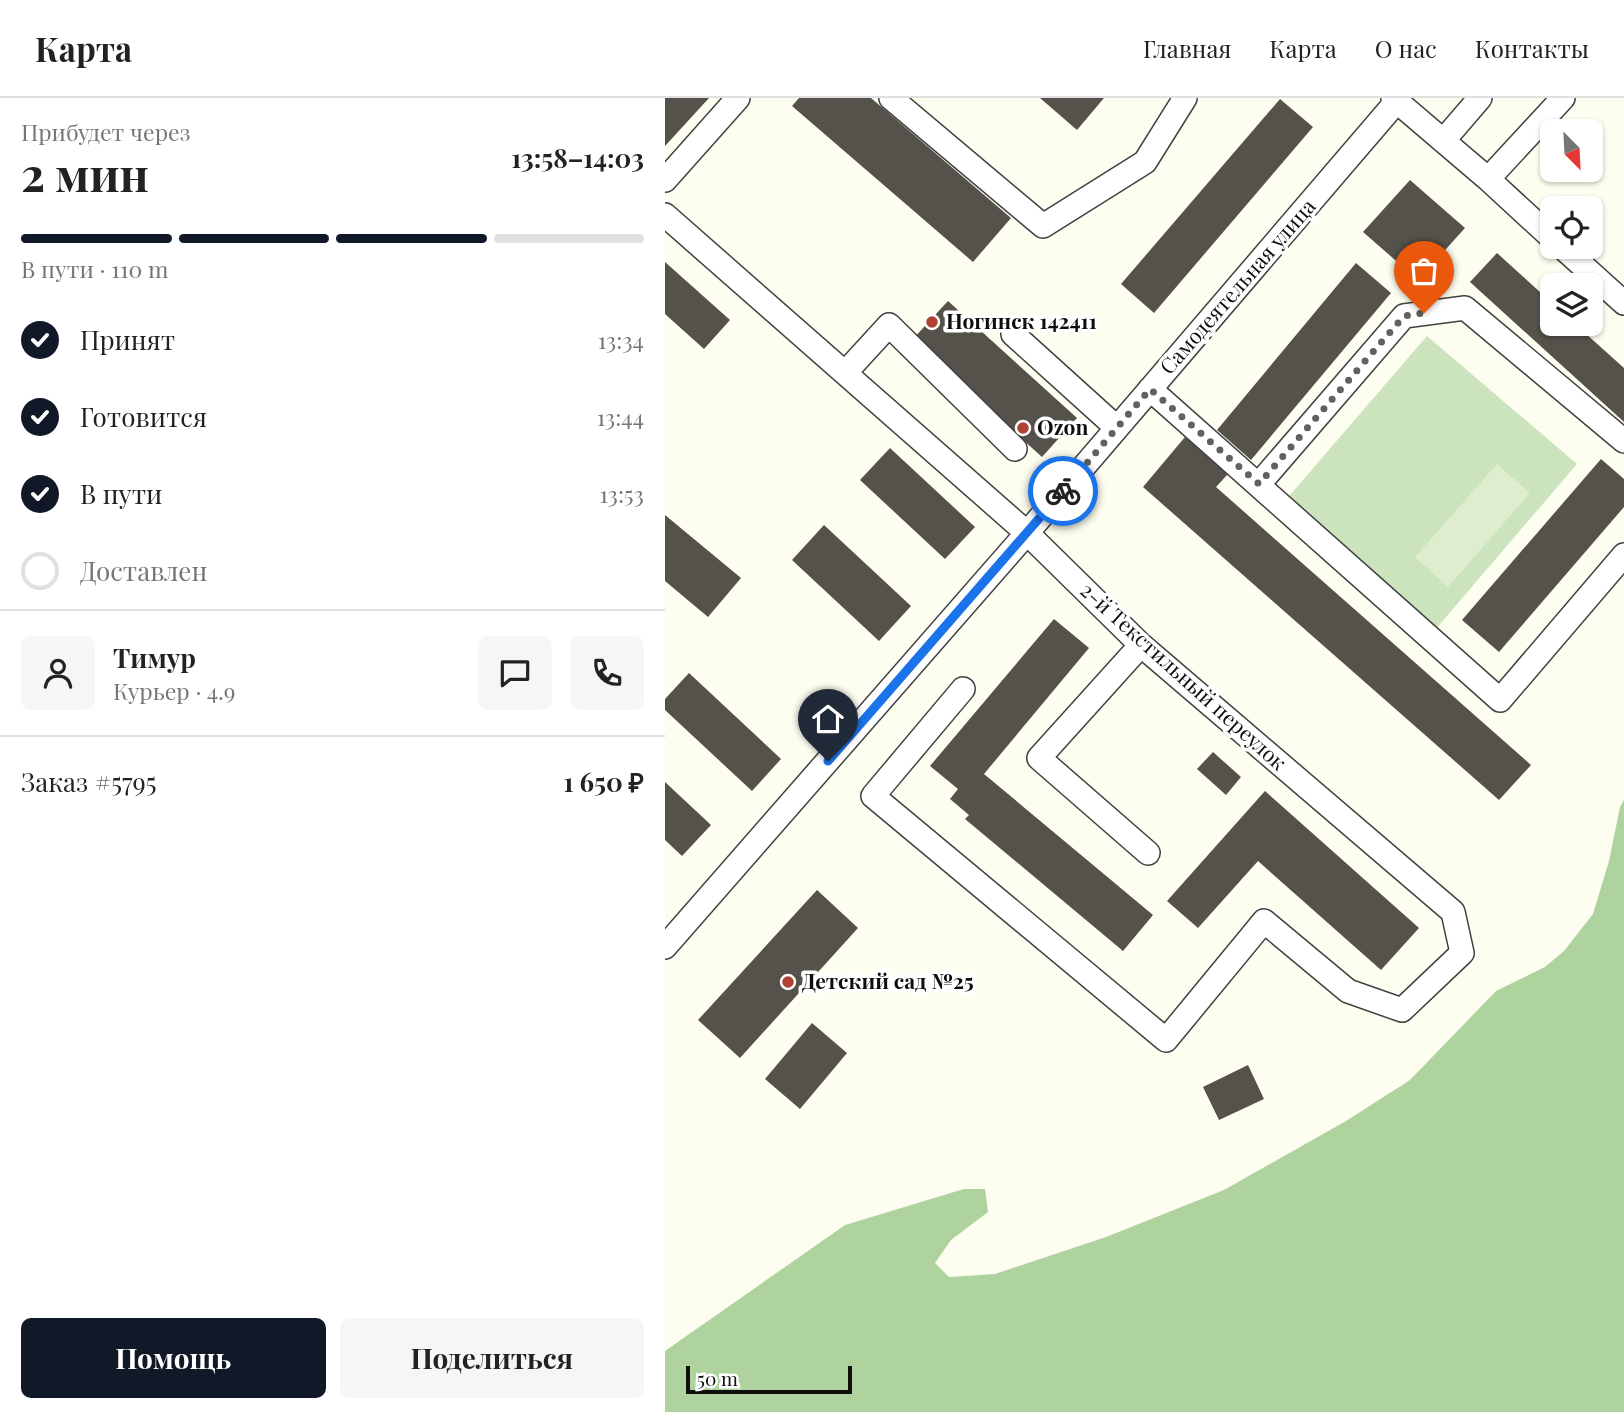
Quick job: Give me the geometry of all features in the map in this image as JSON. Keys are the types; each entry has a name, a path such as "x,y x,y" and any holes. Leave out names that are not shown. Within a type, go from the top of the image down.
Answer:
{"street":[{"path":"665,180 738,98"},
{"path":"891,98 1043,226 1145,162 1185,98"},
{"path":"1443,141 1480,98"},
{"path":"1487,179 1563,98"},
{"path":"1395,100 1540,227"},
{"name":"Самодеятельная улица","path":"665,947 1027,533 1395,100"},
{"name":"2-й Текстильный переулок","path":"665,215 1027,533 1141,645 1453,912 1462,953 1402,1010 1348,991 1264,921 1167,1040 873,796 963,689"},
{"path":"1575,259 1624,303"},
{"path":"1259,484 1404,316 1465,308 1624,441"},
{"path":"845,373 889,325 1015,449"},
{"path":"1013,334 1117,428"},
{"path":"1150,389 1500,700 1624,555"},
{"path":"1141,645 1039,758 1149,853"}],"green space":[{"path":"1427,336 1577,464 1435,630 1284,502"},
{"path":"1497,464 1530,493 1448,587 1415,557"},
{"path":"1624,800 1624,1412 665,1412 665,1351 845,1225 964,1189 985,1189 988,1212 951,1240 935,1263 949,1277 995,1274 1106,1237 1224,1190 1346,1121 1410,1080 1496,991 1545,967 1564,951 1593,914"}],"building":[{"path":"665,98 709,98 665,146"},
{"path":"799,98 871,98 1011,218 973,262 792,106"},
{"path":"1040,98 1104,98 1077,130"},
{"path":"1280,99 1313,127 1154,313 1121,284"},
{"path":"1410,180 1465,228 1418,280 1363,232"},
{"path":"1497,253 1540,292 1540,336 1588,336 1624,368 1624,422 1470,282"},
{"path":"665,262 730,320 704,349 665,314"},
{"path":"1356,263 1391,293 1251,460 1217,430"},
{"path":"948,301 1077,418 1042,457 912,340"},
{"path":"1185,437 1228,474 1216,487 1531,765 1499,800 1143,487"},
{"path":"890,448 975,527 945,559 860,480"},
{"path":"1601,459 1624,479 1624,507 1499,652 1462,620"},
{"path":"665,515 741,578 708,617 665,581"},
{"path":"824,525 911,606 879,641 792,560"},
{"path":"1054,619 1089,648 984,774 1153,915 1123,951 965,819 969,815 950,799 958,789 930,766"},
{"path":"689,673 781,759 752,791 665,710 665,699"},
{"path":"1213,752 1241,777 1226,795 1197,769"},
{"path":"665,782 711,825 682,856 665,840"},
{"path":"1265,791 1419,928 1381,970 1258,861 1198,928 1167,901"},
{"path":"817,890 858,928 740,1058 698,1020"},
{"path":"812,1023 847,1053 800,1109 765,1079"},
{"path":"1248,1065 1264,1099 1219,1120 1203,1087"}],"way so far":[{"path":"1063,491 1150,389 1259,484 1404,316 1424,313"}],"place":[{"name":"Ногинск 142411","path":"932,322"},
{"name":"Ozon","path":"1023,428"},
{"name":"Детский сад №25","path":"788,982"}],"route":[{"path":"828,761 1063,491"}]}
